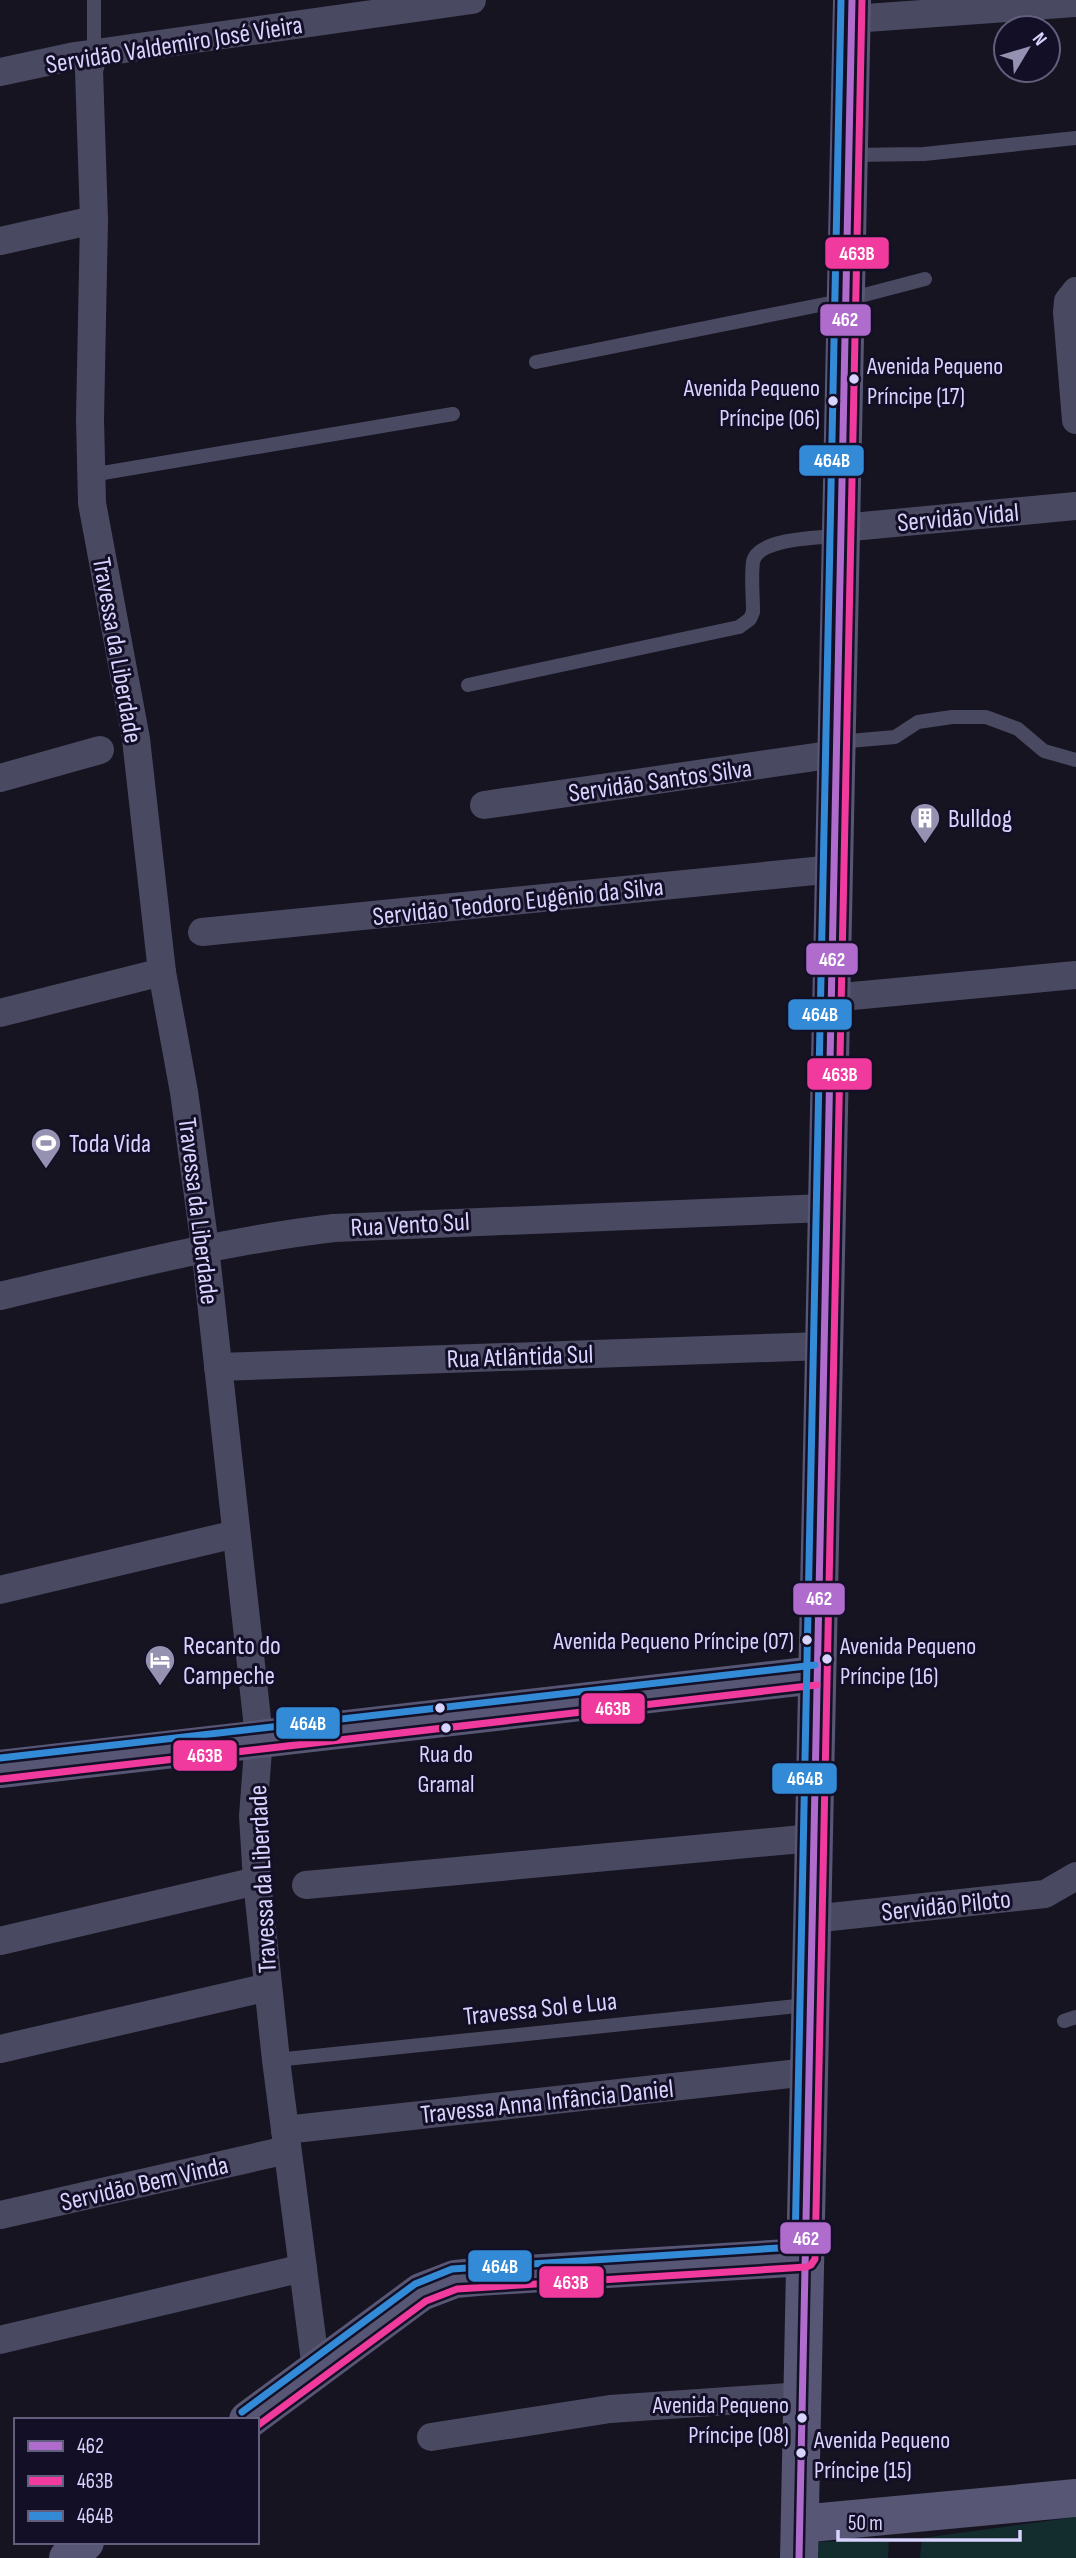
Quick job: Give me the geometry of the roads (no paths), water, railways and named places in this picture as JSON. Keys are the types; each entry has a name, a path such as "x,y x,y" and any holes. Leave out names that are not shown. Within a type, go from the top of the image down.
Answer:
{"main road":[{"path":"852,10 799,2541 1076,2498"},
{"path":"0,1769 259,1737 816,1675"},
{"path":"251,2418 406,2301 438,2284 454,2279 805,2257"},
{"path":"68,2558 83,2544"}],"street":[{"name":"Servidão Valdemiro José Vieira","path":"0,72 94,54 472,0"},
{"path":"852,10 1076,3"},
{"name":"Travessa da Liberdade","path":"94,54 89,70 94,220 92,503 136,739 162,972 184,1092 205,1247 259,1737 253,1816 257,1881 276,2060 316,2369"},
{"path":"0,242 94,220"},
{"path":"1076,291 1068,301 1067,312 1076,420"},
{"name":"Servidão Vidal","path":"841,532 1076,506"},
{"name":"Servidão Santos Silva","path":"485,805 836,748"},
{"path":"0,778 100,750"},
{"name":"Servidão Teodoro Eugênio da Silva","path":"202,932 834,869"},
{"path":"0,1013 162,972"},
{"path":"831,998 1076,975"},
{"name":"Rua Vento Sul","path":"0,1296 205,1247 334,1228 826,1208"},
{"name":"Rua Atlântida Sul","path":"218,1367 823,1346"},
{"path":"0,1590 236,1534"},
{"path":"306,1885 813,1838"},
{"name":"Servidão Piloto","path":"811,1919 1045,1894 1076,1876"},
{"path":"0,1941 257,1881"},
{"path":"0,2049 268,1987"},
{"name":"Travessa Anna Infância Daniel","path":"286,2140 808,2072"},
{"name":"Servidão Bem Vinda","path":"0,2215 286,2140"},
{"path":"0,2340 303,2268"},
{"path":"431,2437 610,2409 802,2396"}],"lane":[{"path":"94,0 94,54"},
{"path":"848,155 925,154 1076,138"},
{"path":"536,362 845,300 925,279"},
{"path":"91,475 453,414"},
{"path":"468,685 739,627 750,620 753,612 753,559 759,550 770,544 841,532"},
{"path":"836,748 895,737 918,722 952,716 986,717 1018,729 1044,751 1076,760"},
{"name":"Travessa Sol e Lua","path":"276,2060 810,2005"}],"place":[{"name":"Avenida Pequeno Príncipe (17)","path":"854,379"},
{"name":"Avenida Pequeno Príncipe (06)","path":"833,401"},
{"name":"Bulldog","path":"925,845"},
{"name":"Toda Vida","path":"46,1170"},
{"name":"Avenida Pequeno Príncipe (07)","path":"807,1640"},
{"name":"Avenida Pequeno Príncipe (16)","path":"827,1659"},
{"name":"Recanto do Campeche","path":"160,1687"},
{"name":"Rua do Gramal","path":"446,1728"},
{"name":"Avenida Pequeno Príncipe (08)","path":"802,2418"},
{"name":"Avenida Pequeno Príncipe (15)","path":"801,2453"}]}
